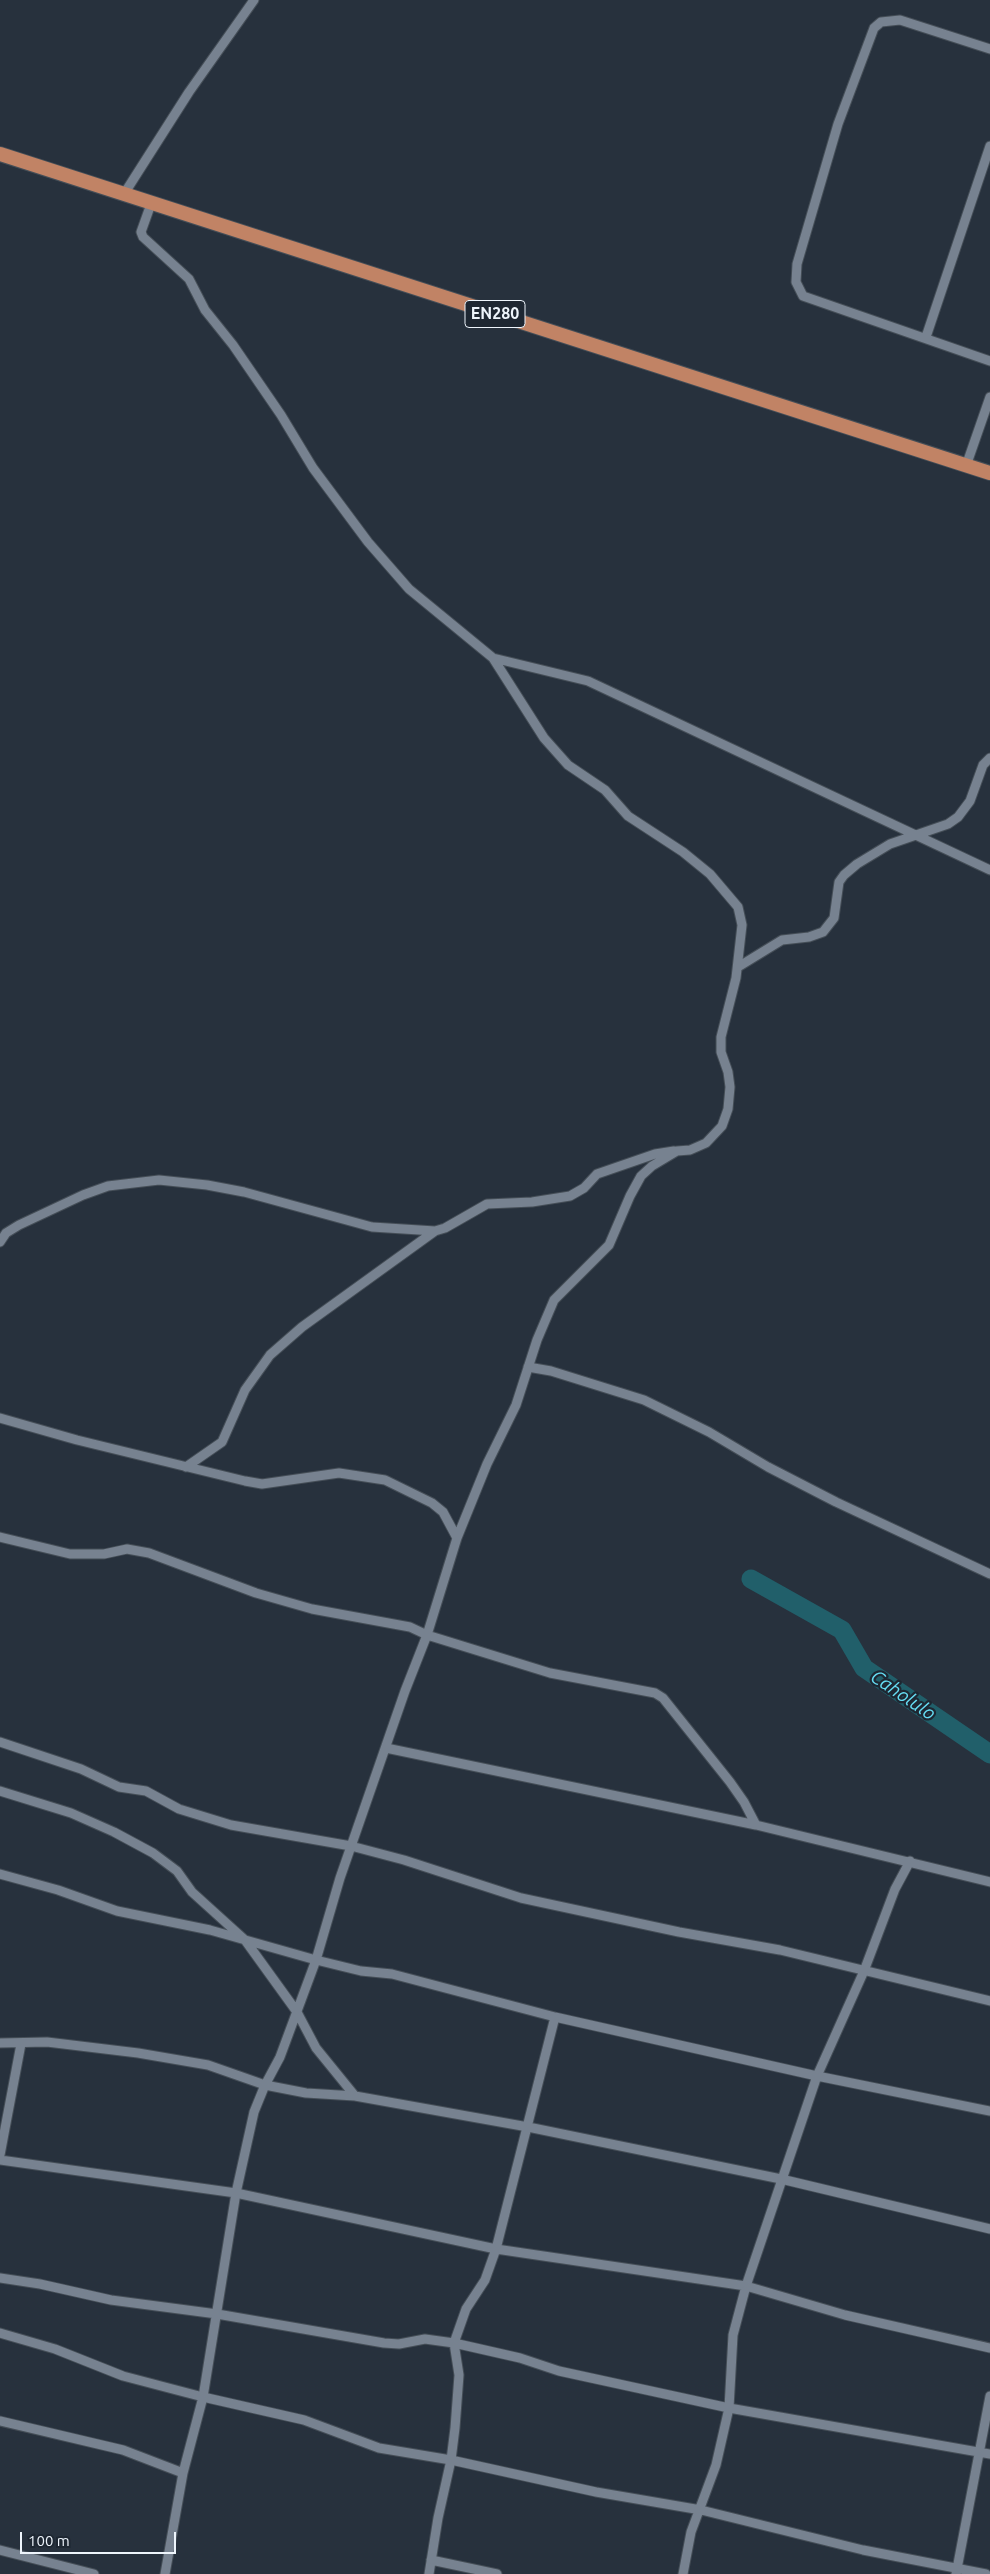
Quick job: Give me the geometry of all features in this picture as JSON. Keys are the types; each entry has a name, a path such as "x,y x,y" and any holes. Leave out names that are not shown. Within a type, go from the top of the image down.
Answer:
{"main road":[{"name":"EN280","path":"0,154 990,473"}],"street":[{"path":"124,194 189,92 254,0"},
{"path":"990,49 900,20 881,22 874,28 838,124 797,264 796,282 803,296 926,337 990,361"},
{"path":"926,337 990,146"},
{"path":"151,204 142,232 143,237 189,279 206,310 281,415 313,468 368,542 408,589 493,658 544,738 568,765 604,790 628,816 710,874 738,907 742,925 738,968 720,1037 721,1052 728,1072 730,1087 728,1109 722,1126 710,1139 690,1150 667,1151 597,1174 584,1188 570,1196 556,1200 487,1204 445,1228 435,1231 302,1327 270,1355 245,1390 222,1442 186,1467"},
{"path":"966,466 990,397"},
{"path":"493,658 588,681 792,776 913,836 990,870"},
{"path":"738,968 776,942 822,932 834,918 840,882 844,875 877,851 948,824 965,810 980,771 990,758"},
{"path":"164,2574 183,2473 203,2397 236,2193 254,2112 265,2085 280,2057 316,1960 352,1846 405,1691 427,1635 457,1538 487,1464 516,1405 536,1340 554,1300 609,1245 630,1196 641,1176 652,1166 677,1151"},
{"path":"0,1242 6,1233 19,1225 83,1195 108,1186 159,1180 207,1185 244,1192 372,1227 435,1231"},
{"path":"528,1367 551,1371 644,1400 709,1432 768,1467 827,1498 990,1574"},
{"path":"0,1418 186,1467 262,1484 339,1473 385,1480 409,1489 432,1503 443,1512 457,1538"},
{"path":"0,1537 70,1554 104,1554 127,1549 149,1553 256,1593 312,1609 410,1627 427,1635 550,1673 655,1693 663,1698 730,1782 744,1802 756,1825"},
{"path":"0,1742 81,1769 119,1787 146,1791 168,1804 201,1817 231,1825 352,1846 404,1860 521,1898 679,1932 780,1950 990,2001"},
{"path":"386,1748 756,1825 990,1882"},
{"path":"0,1791 71,1814 114,1832 154,1853 177,1871 192,1892 245,1940 297,2012 316,2048 355,2096"},
{"path":"683,2574 691,2532 716,2465 729,2408 733,2335 746,2286 817,2076 864,1971 895,1889 910,1861"},
{"path":"0,1874 58,1890 117,1911 210,1930 316,1960 361,1970 392,1974 555,2017 817,2076 990,2111"},
{"path":"429,2574 452,2460 460,2375 454,2343 466,2309 480,2288 496,2249 555,2017"},
{"path":"0,2043 47,2042 138,2053 208,2065 265,2085 306,2093 355,2096 528,2127 781,2179 990,2228"},
{"path":"0,2155 21,2044"},
{"path":"0,2160 236,2193 496,2249 746,2286 845,2315 990,2348"},
{"path":"0,2278 40,2284 111,2300 216,2314 384,2343 400,2344 425,2339 454,2343 520,2358 559,2371 729,2408 990,2454"},
{"path":"0,2333 54,2349 122,2376 304,2420 379,2448 452,2460 596,2492 700,2510 863,2550 957,2571 986,2574"},
{"path":"957,2571 990,2396"},
{"path":"0,2421 123,2450 183,2473"},
{"path":"0,2550 94,2574"},
{"path":"431,2560 496,2574"}],"waterway":[{"name":"Caholulo","path":"751,1579 842,1630 864,1668 990,1754"}]}
